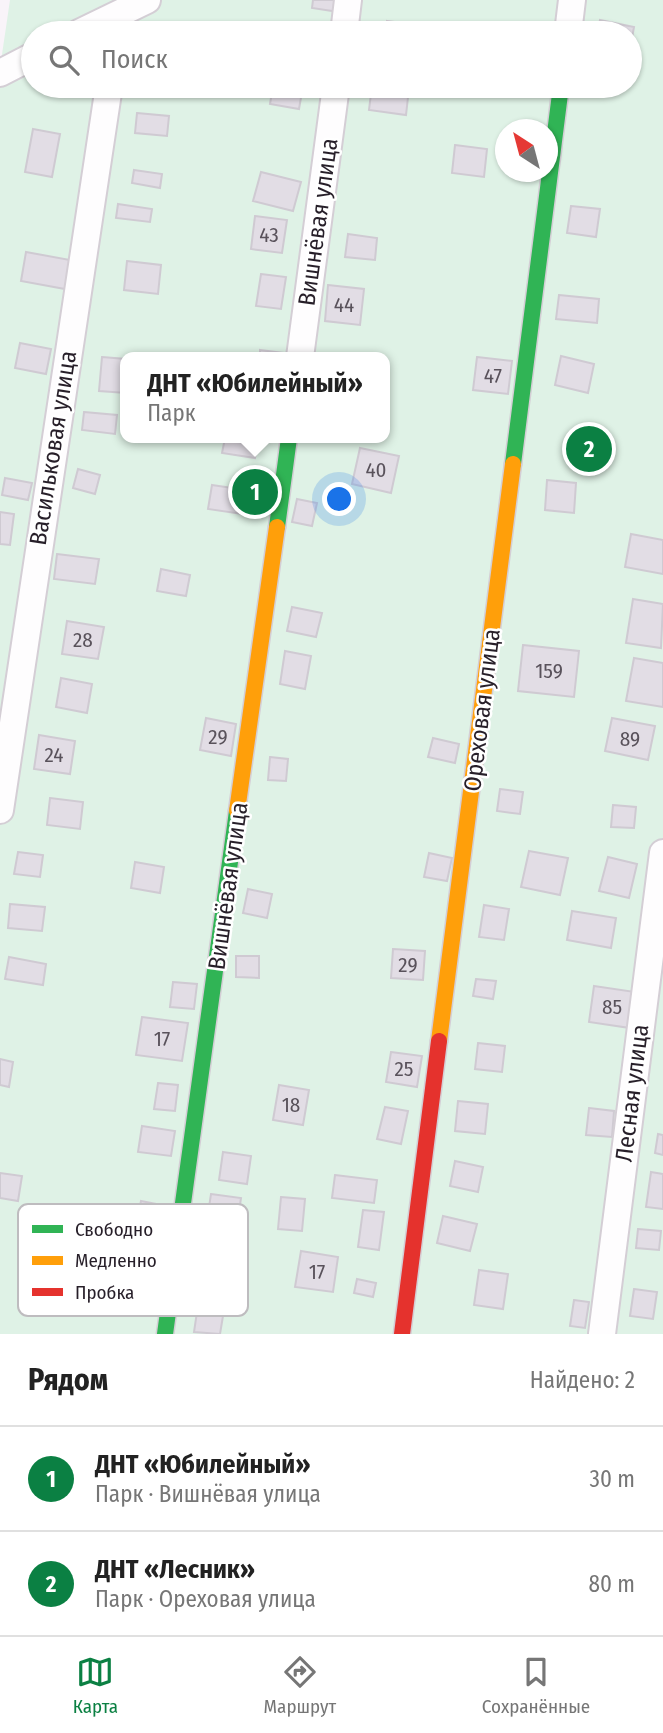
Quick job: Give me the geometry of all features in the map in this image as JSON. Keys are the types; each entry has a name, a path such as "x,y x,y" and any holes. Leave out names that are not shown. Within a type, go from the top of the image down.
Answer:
{"street":[{"path":"119,15 147,0"},
{"path":"345,21 348,0"},
{"path":"569,21 572,0"},
{"path":"0,73 21,62"},
{"name":"Васильковая улица","path":"0,810 107,98"},
{"name":"Вишнёвая улица","path":"301,352 335,98"},
{"name":"Ореховая улица","path":"402,1334 559,98"},
{"name":"Вишнёвая улица","path":"183,1204 288,443"},
{"name":"Лесная улица","path":"602,1334 663,853"},
{"name":"Вишнёвая улица","path":"165,1334 167,1316"}],"green space":[{"path":"10,0 663,0 663,1334 0,1334 0,68"}],"building":[{"path":"313,0 340,0 339,12 312,8"},
{"path":"271,98 301,98 299,109 270,104"},
{"path":"370,98 408,98 406,115 369,110"},
{"path":"137,113 169,116 167,136 135,133"},
{"path":"33,129 60,134 52,177 25,172"},
{"path":"455,145 487,149 484,177 452,173"},
{"path":"134,170 162,174 160,188 132,183"},
{"path":"261,172 301,182 293,211 253,201"},
{"path":"118,204 152,209 150,222 116,218"},
{"path":"571,206 600,209 596,237 567,233"},
{"path":"255,216 287,220 282,253 251,249"},
{"path":"348,234 377,238 375,260 345,257"},
{"path":"26,252 70,260 65,289 21,281"},
{"path":"127,261 161,265 158,294 124,290"},
{"path":"261,274 286,277 281,309 256,306"},
{"path":"328,285 364,289 360,325 325,321"},
{"path":"559,295 599,299 597,323 556,319"},
{"path":"20,343 51,349 46,374 15,368"},
{"path":"561,356 594,364 588,393 555,385"},
{"path":"102,357 120,358 120,393 99,391"},
{"path":"477,357 512,361 508,394 473,390"},
{"path":"84,412 117,415 115,434 82,430"},
{"path":"224,443 257,443 255,458 222,453"},
{"path":"360,448 399,456 391,493 352,484"},
{"path":"78,469 100,475 95,494 73,488"},
{"path":"5,478 32,483 28,500 2,495"},
{"path":"547,480 576,483 574,513 545,510"},
{"path":"212,485 266,493 262,517 208,509"},
{"path":"297,499 317,503 312,526 292,522"},
{"path":"0,512 14,514 10,545 0,544"},
{"path":"631,534 663,540 663,574 625,567"},
{"path":"57,554 99,559 95,584 54,579"},
{"path":"161,569 190,575 186,596 157,591"},
{"path":"633,599 663,604 661,648 626,643"},
{"path":"292,607 322,613 316,637 287,631"},
{"path":"67,621 104,627 98,659 62,654"},
{"path":"523,645 579,651 574,697 518,691"},
{"path":"285,651 311,656 305,689 280,684"},
{"path":"634,658 663,663 663,707 626,701"},
{"path":"61,678 92,684 87,713 56,707"},
{"path":"206,718 236,724 231,756 200,750"},
{"path":"612,718 655,726 648,760 605,751"},
{"path":"39,735 75,741 70,774 34,769"},
{"path":"433,738 459,744 455,763 428,757"},
{"path":"270,757 288,759 286,781 268,780"},
{"path":"500,789 523,792 520,814 497,811"},
{"path":"50,798 83,802 80,829 47,825"},
{"path":"613,805 636,807 634,828 611,827"},
{"path":"529,851 568,858 560,895 521,887"},
{"path":"18,852 43,855 40,877 14,874"},
{"path":"429,853 452,858 447,881 424,877"},
{"path":"608,857 637,864 629,898 599,891"},
{"path":"135,862 164,867 160,893 131,888"},
{"path":"248,889 272,894 267,918 243,913"},
{"path":"10,904 45,907 42,931 8,928"},
{"path":"484,905 509,909 504,940 479,937"},
{"path":"572,911 616,918 611,948 567,940"},
{"path":"393,949 425,951 423,980 391,978"},
{"path":"236,956 259,956 259,978 236,977"},
{"path":"9,957 46,964 43,985 5,979"},
{"path":"476,979 496,981 493,999 473,996"},
{"path":"173,982 197,984 194,1009 170,1007"},
{"path":"594,986 635,992 630,1028 589,1022"},
{"path":"142,1017 188,1023 182,1061 136,1055"},
{"path":"478,1043 505,1046 502,1072 475,1069"},
{"path":"391,1052 422,1056 417,1087 386,1082"},
{"path":"0,1059 13,1062 9,1087 0,1085"},
{"path":"158,1083 178,1085 175,1111 154,1109"},
{"path":"279,1085 309,1090 303,1125 273,1120"},
{"path":"458,1101 488,1104 485,1134 455,1131"},
{"path":"385,1107 408,1111 401,1144 377,1139"},
{"path":"589,1108 614,1111 612,1137 586,1135"},
{"path":"142,1126 175,1131 171,1156 138,1152"},
{"path":"658,1134 663,1135 663,1155 655,1153"},
{"path":"223,1152 251,1156 247,1184 219,1180"},
{"path":"455,1161 483,1167 478,1192 450,1186"},
{"path":"651,1172 663,1174 663,1209 646,1207"},
{"path":"0,1173 22,1176 18,1201 0,1198"},
{"path":"335,1175 377,1180 374,1203 332,1198"},
{"path":"211,1194 241,1198 240,1204 209,1204"},
{"path":"281,1197 305,1199 302,1231 278,1229"},
{"path":"363,1210 384,1212 379,1250 358,1247"},
{"path":"443,1216 477,1224 470,1251 437,1243"},
{"path":"638,1229 661,1231 659,1250 636,1248"},
{"path":"301,1251 338,1257 333,1292 295,1287"},
{"path":"479,1270 508,1274 503,1309 474,1305"},
{"path":"357,1279 376,1283 373,1297 354,1293"},
{"path":"634,1289 657,1292 653,1319 630,1316"},
{"path":"574,1300 589,1302 585,1328 570,1326"},
{"path":"196,1316 223,1316 220,1334 194,1332"}],"traffic: fast":[{"path":"513,464 559,98"},
{"path":"277,527 288,443"},
{"path":"183,1204 237,811"},
{"path":"165,1334 167,1316"}],"traffic: slow":[{"path":"439,1041 513,464"},
{"path":"237,811 277,527"}],"traffic: jam":[{"path":"402,1334 439,1041"}],"place":[{"name":"ДНТ «Лесник»","path":"589,449"},
{"name":"ДНТ «Юбилейный»","path":"255,492"}]}
